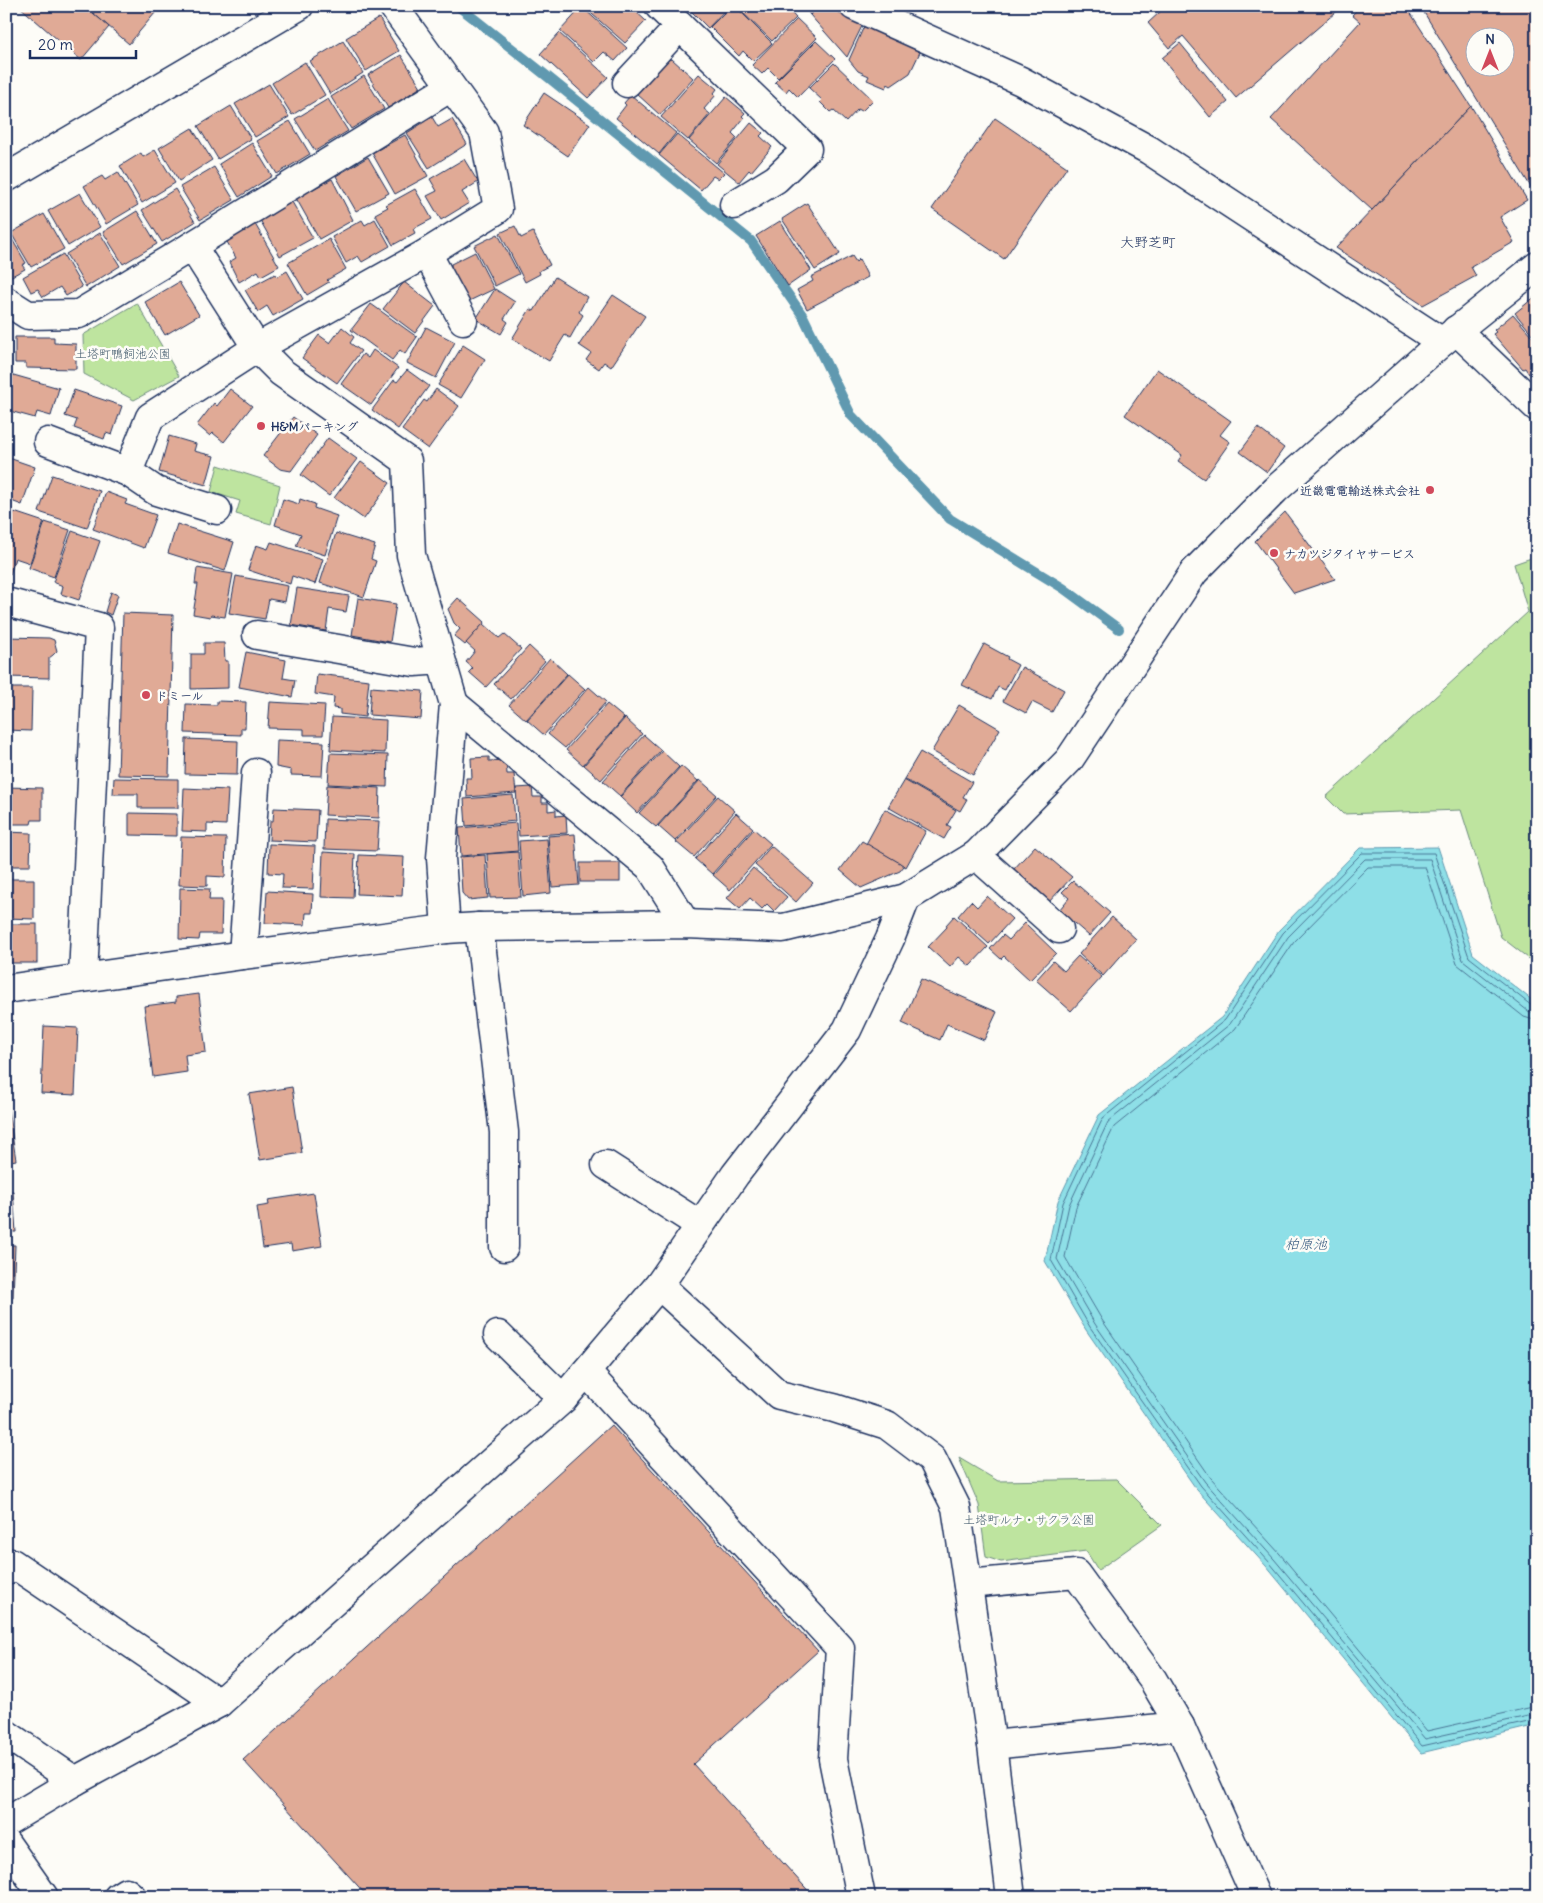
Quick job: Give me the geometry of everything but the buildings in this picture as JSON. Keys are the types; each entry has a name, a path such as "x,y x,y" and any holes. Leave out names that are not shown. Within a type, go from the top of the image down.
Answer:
{"street":[{"path":"6,178 299,6"},
{"path":"128,472 150,417 257,348 427,253 498,209 484,132 393,6"},
{"path":"659,6 806,148 776,178 734,205"},
{"path":"854,6 1021,81 1149,150 1449,336 1537,407"},
{"path":"627,83 680,26"},
{"path":"6,301 28,315 79,314 451,87"},
{"path":"192,246 257,348 281,372 407,461 412,555 454,704 441,858 446,929"},
{"path":"427,253 463,320"},
{"path":"6,989 243,955 446,929 686,924 783,928 906,898 976,855 1069,760 1194,572 1275,490 1449,336 1537,266"},
{"path":"48,442 128,472 156,490 217,510"},
{"path":"6,602 99,627 83,977"},
{"path":"257,635 414,662 441,660"},
{"path":"454,704 650,867 686,924"},
{"path":"243,955 256,773"},
{"path":"976,855 1059,929"},
{"path":"6,1822 75,1781 218,1703 564,1400 659,1285 735,1175 848,1030 906,898"},
{"path":"479,927 504,1132 504,1247"},
{"path":"606,1165 700,1225"},
{"path":"659,1285 779,1395 834,1408 887,1425 932,1460 956,1507 992,1745 1011,1897"},
{"path":"498,1335 564,1400"},
{"path":"586,1372 840,1648 833,1759 861,1897"},
{"path":"6,1571 12,1562 218,1703"},
{"path":"968,1584 1076,1574 1153,1680 1180,1726 1256,1897"},
{"path":"992,1745 1180,1726"},
{"path":"6,1734 75,1781"},
{"path":"6,1843 44,1897"},
{"path":"118,1897 126,1892 132,1897"}],"green space":[{"name":"土塔町鴨飼池公園","path":"137,303 179,376 134,400 84,374 83,335"},
{"path":"218,465 280,485 271,524 236,514 240,501 211,492"},
{"path":"1537,556 1537,965 1501,937 1461,810 1343,814 1326,797 1528,612 1514,564"},
{"name":"土塔町ルナ・サクラ公園","path":"959,1458 998,1481 1116,1479 1162,1525 1098,1570 1086,1551 1001,1562 986,1557 979,1505"}],"water":[{"name":"柏原池","path":"1438,847 1473,954 1537,1004 1537,1725 1421,1753 1266,1566 1197,1490 1086,1330 1045,1261 1058,1201 1099,1115 1222,1017 1279,930 1360,848"}],"waterway":[{"path":"458,6 751,241 803,316 851,415 950,519 1063,588 1119,629"}],"place":[{"name":"H&Mパーキング","path":"261,426"},
{"name":"近畿電電輸送株式会社","path":"1430,490"},
{"name":"ナカツジタイヤサービス","path":"1274,553"},
{"name":"ドミール","path":"146,695"}],"district":[{"name":"大野芝町","path":"1148,242"}]}
